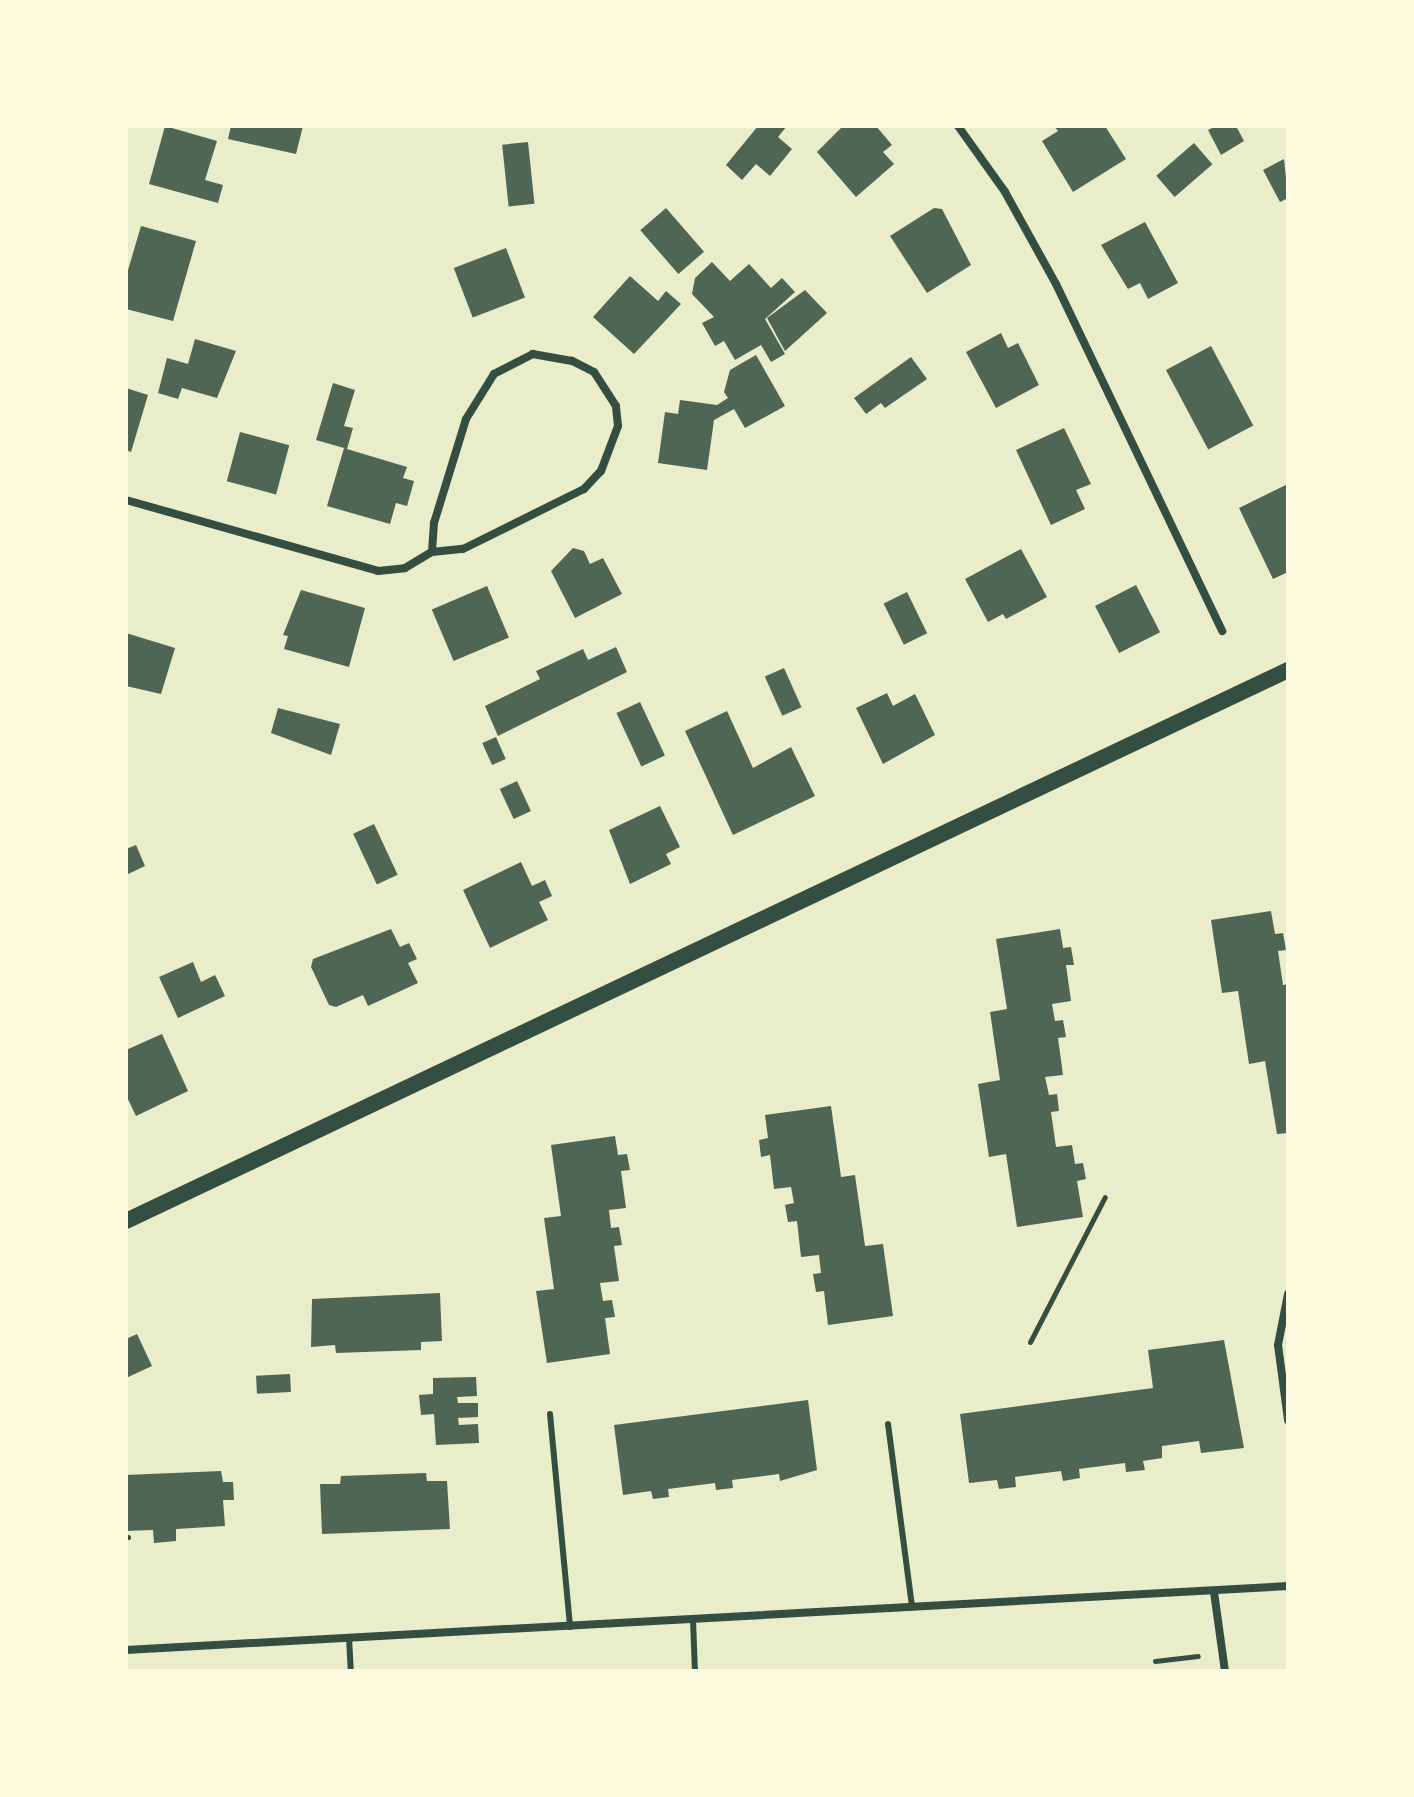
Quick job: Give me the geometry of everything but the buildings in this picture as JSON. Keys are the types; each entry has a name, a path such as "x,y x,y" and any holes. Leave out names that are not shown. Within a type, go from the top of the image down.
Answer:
{"main road":[{"path":"126,1221 1288,670"}],"street":[{"path":"958,126 1005,192 1056,284 1222,631"},
{"path":"126,500 378,571 405,568 432,552 463,549 584,489 601,471 618,426 612,396 594,372 572,361 533,354 494,374 466,419 434,523 432,552"},
{"path":"1288,1294 1278,1345 1288,1420"},
{"path":"126,1650 1288,1586"},
{"path":"1214,1592 1225,1671"}],"lane":[{"path":"550,1414 570,1627"},
{"path":"888,1424 912,1607"},
{"path":"693,1620 695,1671"},
{"path":"349,1637 351,1671"}],"path":[{"path":"1030,1342 1105,1197"},
{"path":"1155,1661 1223,1652"}]}
